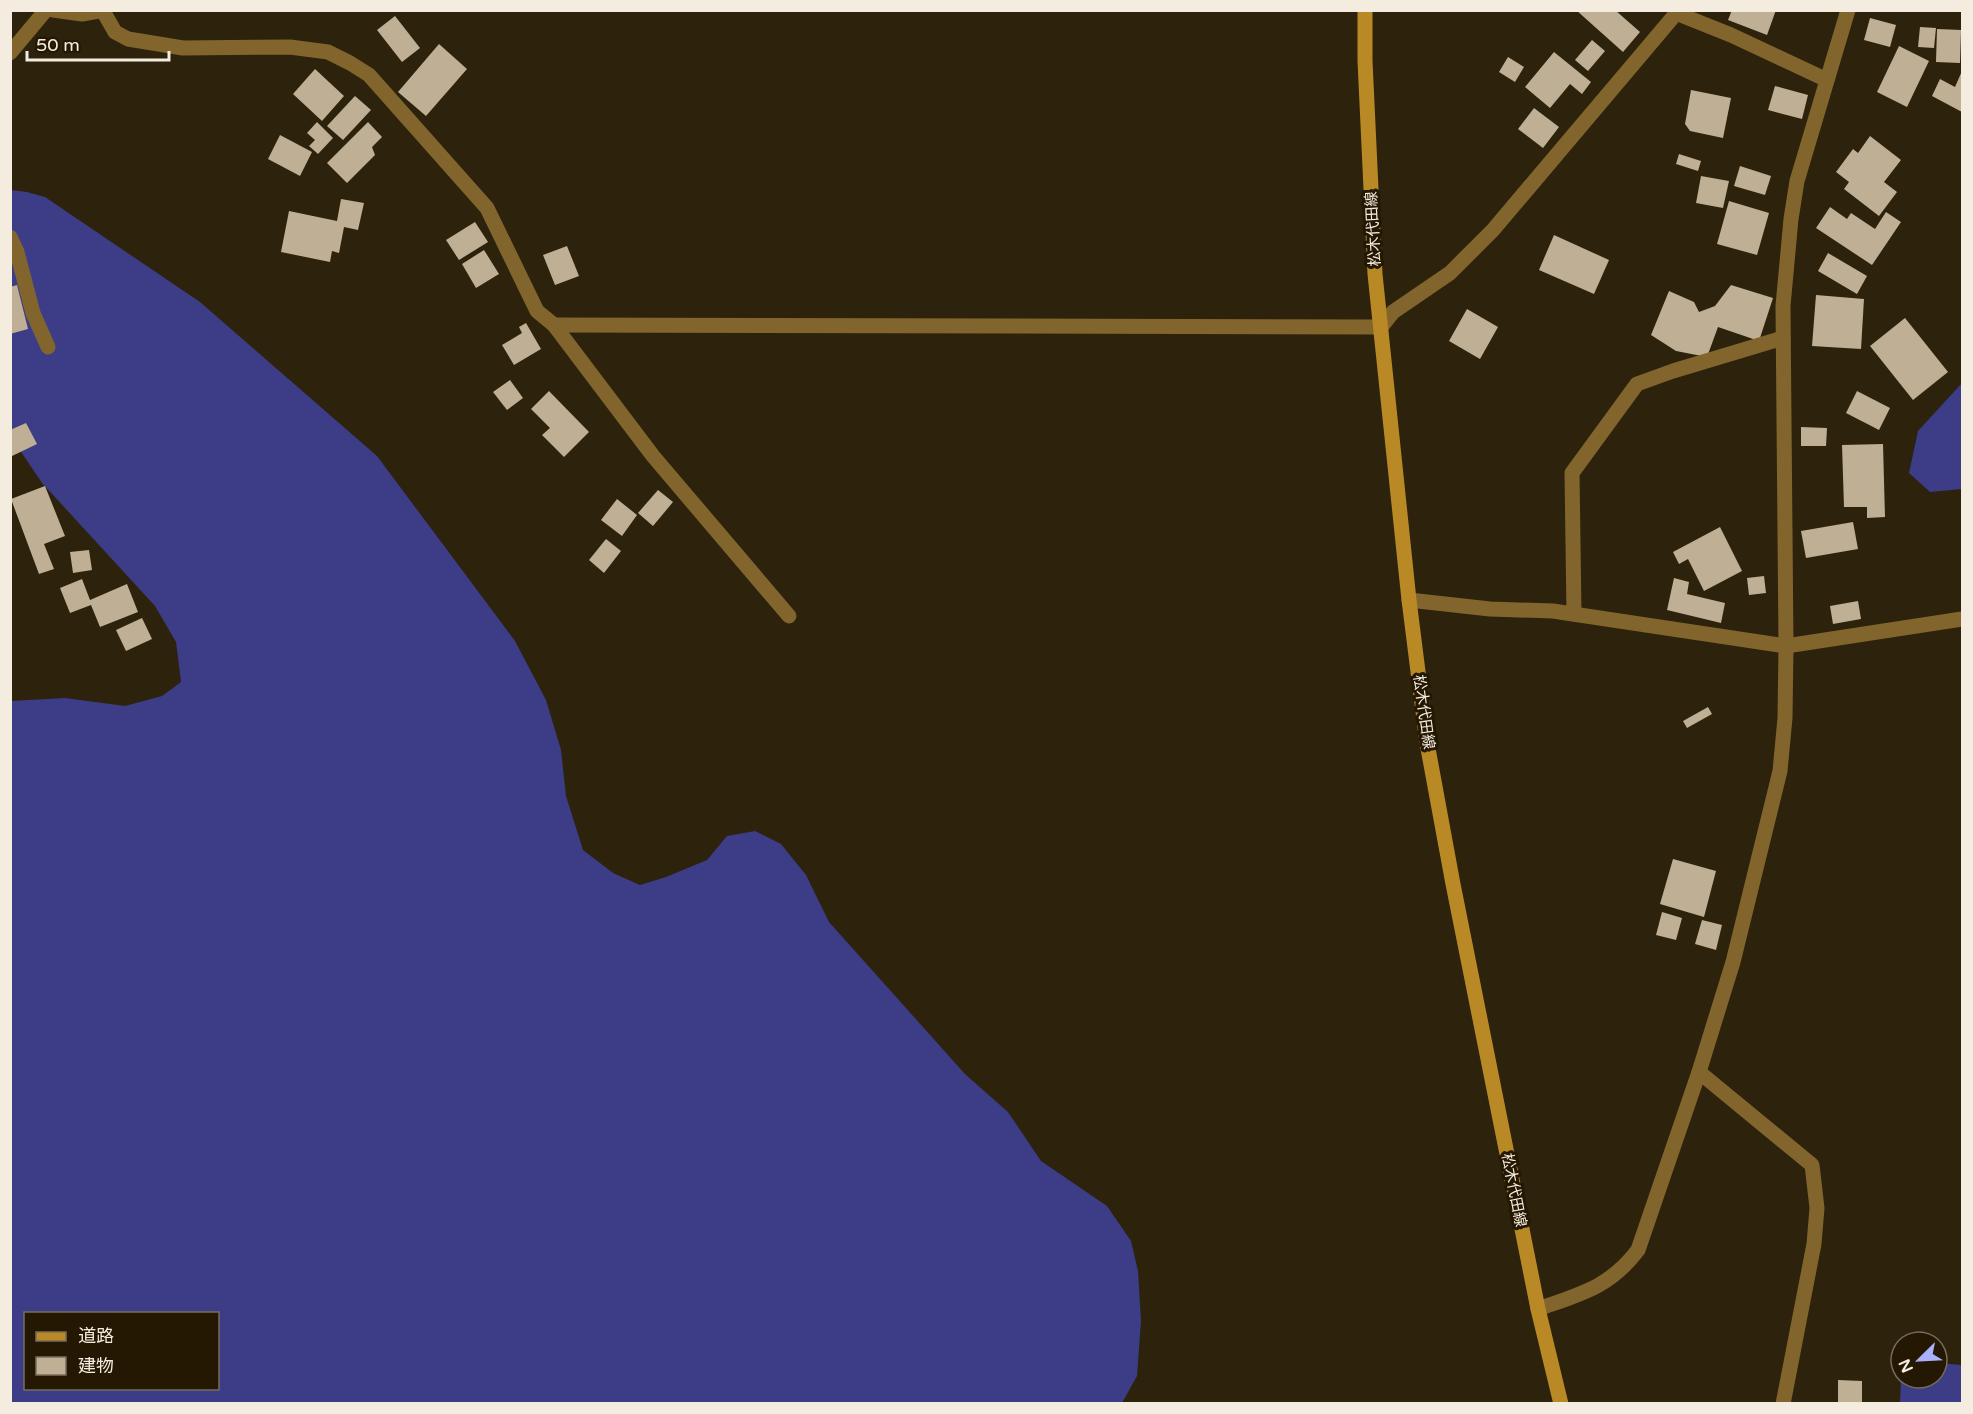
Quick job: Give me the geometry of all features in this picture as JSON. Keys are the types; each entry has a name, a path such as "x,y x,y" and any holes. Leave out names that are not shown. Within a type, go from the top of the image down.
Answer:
{"main road":[{"name":"松木代田線","path":"1365,10 1365,61 1374,253 1409,600 1427,743 1450,872 1538,1310 1561,1404"}],"street":[{"path":"10,53 46,10"},
{"path":"53,10 82,14 104,11 115,32 128,39 183,48 290,47 328,52 369,75 487,208 537,311 554,325 653,456 789,616"},
{"path":"1538,1310 1597,1288 1626,1265 1638,1250 1699,1072 1733,962 1780,771 1785,718 1786,646 1783,306 1796,191 1848,10"},
{"path":"554,325 1381,327 1393,312 1450,273 1493,230 1678,12 1827,80"},
{"path":"10,237 17,252 33,313 48,347"},
{"path":"1574,614 1572,473 1636,384 1783,338"},
{"path":"1409,600 1490,609 1553,611 1786,646 1962,619"},
{"path":"1699,1072 1812,1165 1817,1208 1814,1244 1783,1404"}],"shaded area":[{"path":"11,190 45,197 200,302 377,456 515,641 546,700 561,750 566,796 583,850 613,873 640,885 707,860 727,836 755,831 781,844 806,875 829,922 965,1074 1008,1112 1041,1161 1107,1206 1131,1241 1138,1271 1141,1321 1137,1376 1122,1403 11,1403 10,701 65,698 125,706 162,696 181,682 176,642 155,606 42,483 11,437"},
{"path":"1962,383 1962,489 1930,492 1909,473 1918,431"},
{"path":"1949,1364 1962,1365 1962,1403 1900,1403 1901,1390 1949,1390"}],"building":[{"path":"1576,10 1615,10 1640,32 1623,52"},
{"path":"1732,10 1776,10 1767,35 1728,20"},
{"path":"395,16 420,48 402,62 377,30"},
{"path":"1870,18 1896,25 1890,47 1864,40"},
{"path":"1920,27 1936,28 1934,48 1918,47"},
{"path":"1937,29 1961,30 1960,63 1936,62"},
{"path":"1592,40 1605,51 1588,71 1575,60"},
{"path":"439,44 467,69 426,116 398,92"},
{"path":"1899,46 1929,61 1907,107 1877,92"},
{"path":"1554,52 1591,82 1582,94 1570,84 1550,108 1525,87"},
{"path":"1508,57 1524,67 1515,82 1499,72"},
{"path":"315,69 344,96 322,121 293,94"},
{"path":"1962,71 1962,112 1932,96 1940,79 1955,87"},
{"path":"1775,86 1808,95 1802,119 1768,110"},
{"path":"1691,90 1731,98 1723,138 1690,131 1685,124"},
{"path":"355,96 371,110 343,140 327,126"},
{"path":"1534,108 1559,127 1543,148 1518,129"},
{"path":"317,122 333,138 318,154 309,146 315,140 307,133"},
{"path":"368,122 382,137 372,147 375,155 347,183 327,163"},
{"path":"280,135 312,152 300,176 268,159"},
{"path":"1870,136 1901,160 1884,182 1897,192 1879,216 1844,189 1849,182 1836,172 1853,149 1858,153"},
{"path":"1679,154 1701,161 1698,171 1676,164"},
{"path":"1740,166 1771,176 1765,195 1734,186"},
{"path":"1701,176 1729,181 1723,208 1696,203"},
{"path":"341,199 364,203 358,230 344,227 339,253 332,251 330,262 281,252 289,211 337,221"},
{"path":"1729,201 1769,213 1757,255 1717,244"},
{"path":"1830,207 1847,219 1851,213 1875,229 1886,212 1901,222 1872,265 1816,228"},
{"path":"475,222 488,242 459,260 446,240"},
{"path":"1554,235 1609,260 1594,294 1539,270"},
{"path":"567,246 579,276 555,285 543,255"},
{"path":"484,250 499,274 476,288 462,264"},
{"path":"1828,253 1867,276 1857,294 1818,271"},
{"path":"17,285 28,329 10,334 10,287"},
{"path":"1731,285 1773,298 1759,341 1718,327 1707,357 1676,351 1651,335 1669,291 1694,302 1699,312 1715,306"},
{"path":"1816,295 1864,299 1861,349 1812,346"},
{"path":"1467,309 1498,327 1480,359 1449,341"},
{"path":"1905,318 1948,372 1913,400 1870,346"},
{"path":"526,323 541,349 514,365 502,345 522,333 519,327"},
{"path":"510,380 523,398 507,410 493,392"},
{"path":"549,391 589,432 564,457 542,435 550,428 531,409"},
{"path":"1857,391 1890,408 1879,430 1846,413"},
{"path":"26,423 37,444 10,457 10,430"},
{"path":"1801,427 1827,428 1826,446 1801,446"},
{"path":"1883,444 1885,517 1867,518 1867,507 1844,507 1842,445"},
{"path":"45,486 65,536 44,544 54,569 39,574 11,499"},
{"path":"658,490 673,502 653,526 638,513"},
{"path":"617,499 637,515 622,536 601,520"},
{"path":"1853,522 1858,549 1806,558 1801,531"},
{"path":"1720,527 1742,571 1704,591 1688,559 1679,564 1673,552"},
{"path":"606,539 621,551 604,573 589,560"},
{"path":"89,550 92,570 73,573 70,552"},
{"path":"1764,576 1766,593 1749,595 1747,578"},
{"path":"1674,578 1689,582 1687,594 1725,603 1721,623 1667,610"},
{"path":"82,579 90,600 127,584 138,612 100,627 91,605 70,613 60,588"},
{"path":"1858,601 1861,619 1833,624 1830,606"},
{"path":"142,618 152,639 126,651 116,630"},
{"path":"1708,707 1712,714 1687,728 1683,721"},
{"path":"1673,859 1716,871 1704,917 1660,904"},
{"path":"1662,912 1682,918 1676,940 1656,935"},
{"path":"1702,920 1722,925 1716,950 1695,944"},
{"path":"1838,1380 1862,1381 1862,1404 1838,1404"}]}
